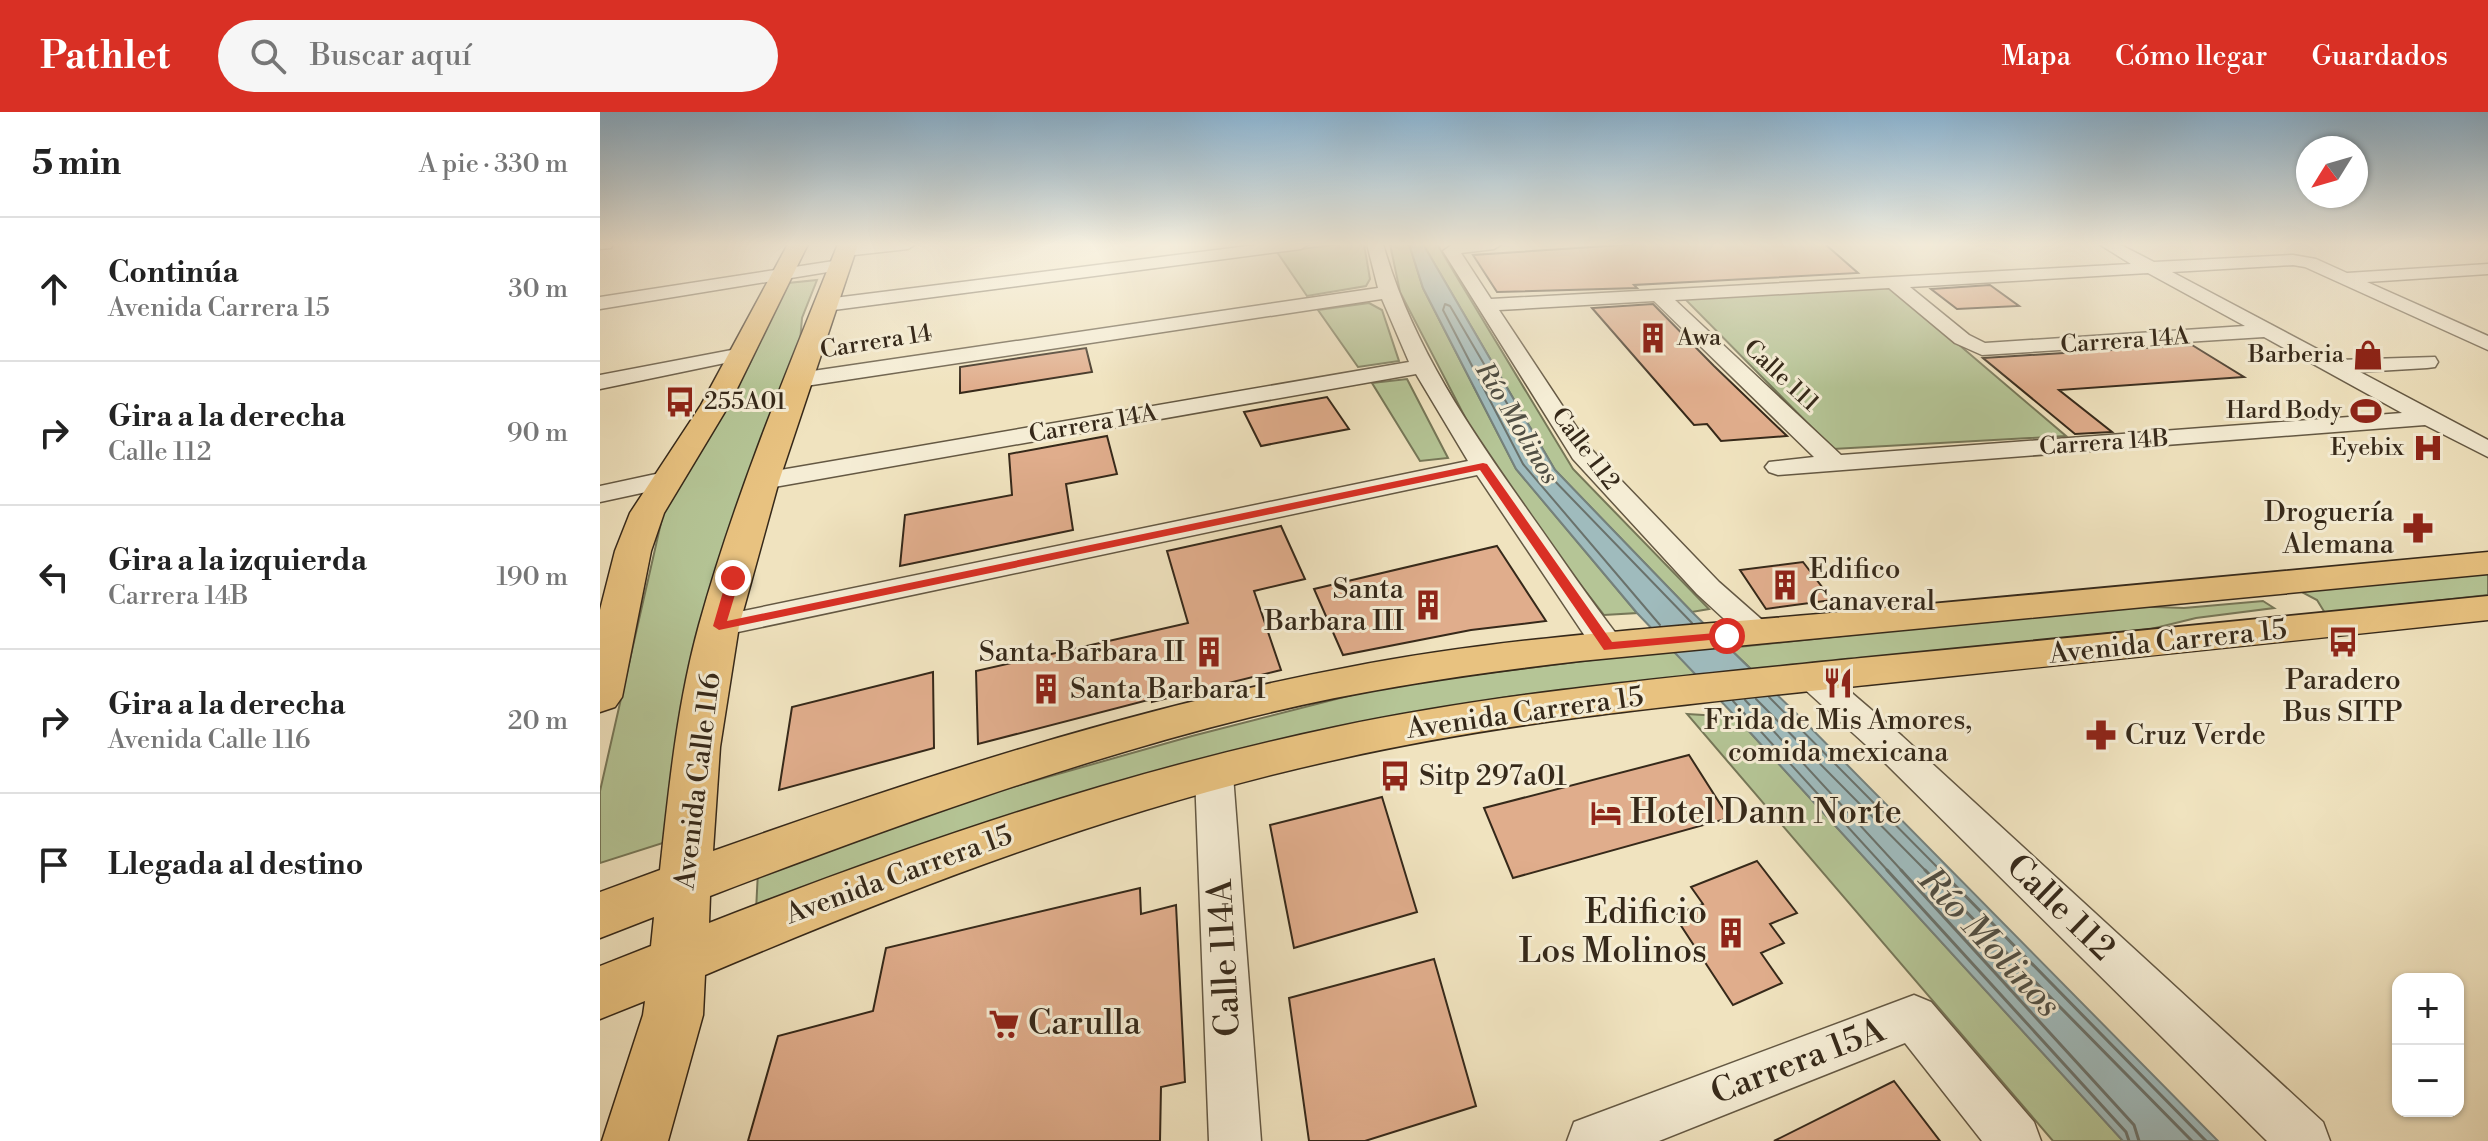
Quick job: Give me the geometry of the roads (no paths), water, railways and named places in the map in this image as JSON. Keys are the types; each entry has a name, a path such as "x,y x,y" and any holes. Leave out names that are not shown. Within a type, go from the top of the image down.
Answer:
{"main road":[{"path":"600,697 633,551 647,513 715,405 774,292"},
{"name":"Avenida Calle 116","path":"635,1141 667,1041 680,960 697,747 719,626 763,481 831,292"},
{"name":"Avenida Carrera 15","path":"600,915 1025,765 1181,720 1352,680 1471,661 2488,563"},
{"path":"2129,597 2190,600 2274,592 2294,598 2307,609 2304,615 2219,625 2175,641"},
{"name":"Avenida Carrera 15","path":"600,993 983,843 1150,791 1396,731 1668,692 2488,608"}],"street":[{"path":"600,303 669,292"},
{"path":"826,305 927,292"},
{"path":"1388,292 1424,366 1483,466 1619,646"},
{"name":"Carrera 14","path":"799,380 1388,292"},
{"name":"Calle 112","path":"1479,292 1582,454 1708,588 1742,634"},
{"path":"1488,305 1693,292"},
{"name":"Carrera 14A","path":"1905,292 1962,339 1982,349 2268,331"},
{"path":"2195,292 2488,450"},
{"path":"2375,292 2488,344"},
{"name":"Calle 111","path":"1657,294 1835,463"},
{"path":"600,382 742,354"},
{"path":"2336,367 2427,362"},
{"name":"Carrera 14A","path":"763,481 1424,366"},
{"name":"Carrera 14B","path":"1778,467 2429,418"},
{"path":"719,626 1483,466"},
{"path":"600,494 665,480"},
{"name":"Calle 112","path":"1792,680 1889,745 2304,1141"},
{"name":"Calle 114A","path":"1214,775 1235,1141"},
{"name":"Carrera 15A","path":"1593,1141 1914,1017 2015,1141"}],"water":[{"name":"Río Molinos","path":"1425,292 1451,292 1555,470 2218,1141 2123,1141 1736,717 1637,613 1516,469"}],"place":[{"name":"Awa","path":"1653,338"},
{"name":"Barberia","path":"2368,355"},
{"name":"255A01","path":"680,402"},
{"name":"Hard Body","path":"2366,411"},
{"name":"Eyebix","path":"2428,448"},
{"name":"Droguería Alemana","path":"2418,528"},
{"name":"Edifico Canaveral","path":"1785,585"},
{"name":"Santa Barbara III","path":"1428,605"},
{"name":"Paradero Bus SITP","path":"2343,642"},
{"name":"Santa Barbara II","path":"1209,652"},
{"name":"Frida de Mis Amores, comida mexicana","path":"1838,683"},
{"name":"Santa Barbara I","path":"1046,689"},
{"name":"Cruz Verde","path":"2101,735"},
{"name":"Sitp 297a01","path":"1395,776"},
{"name":"Hotel Dann Norte","path":"1606,813"},
{"name":"Edificio Los Molinos","path":"1731,933"},
{"name":"Carulla","path":"1004,1024"}]}
